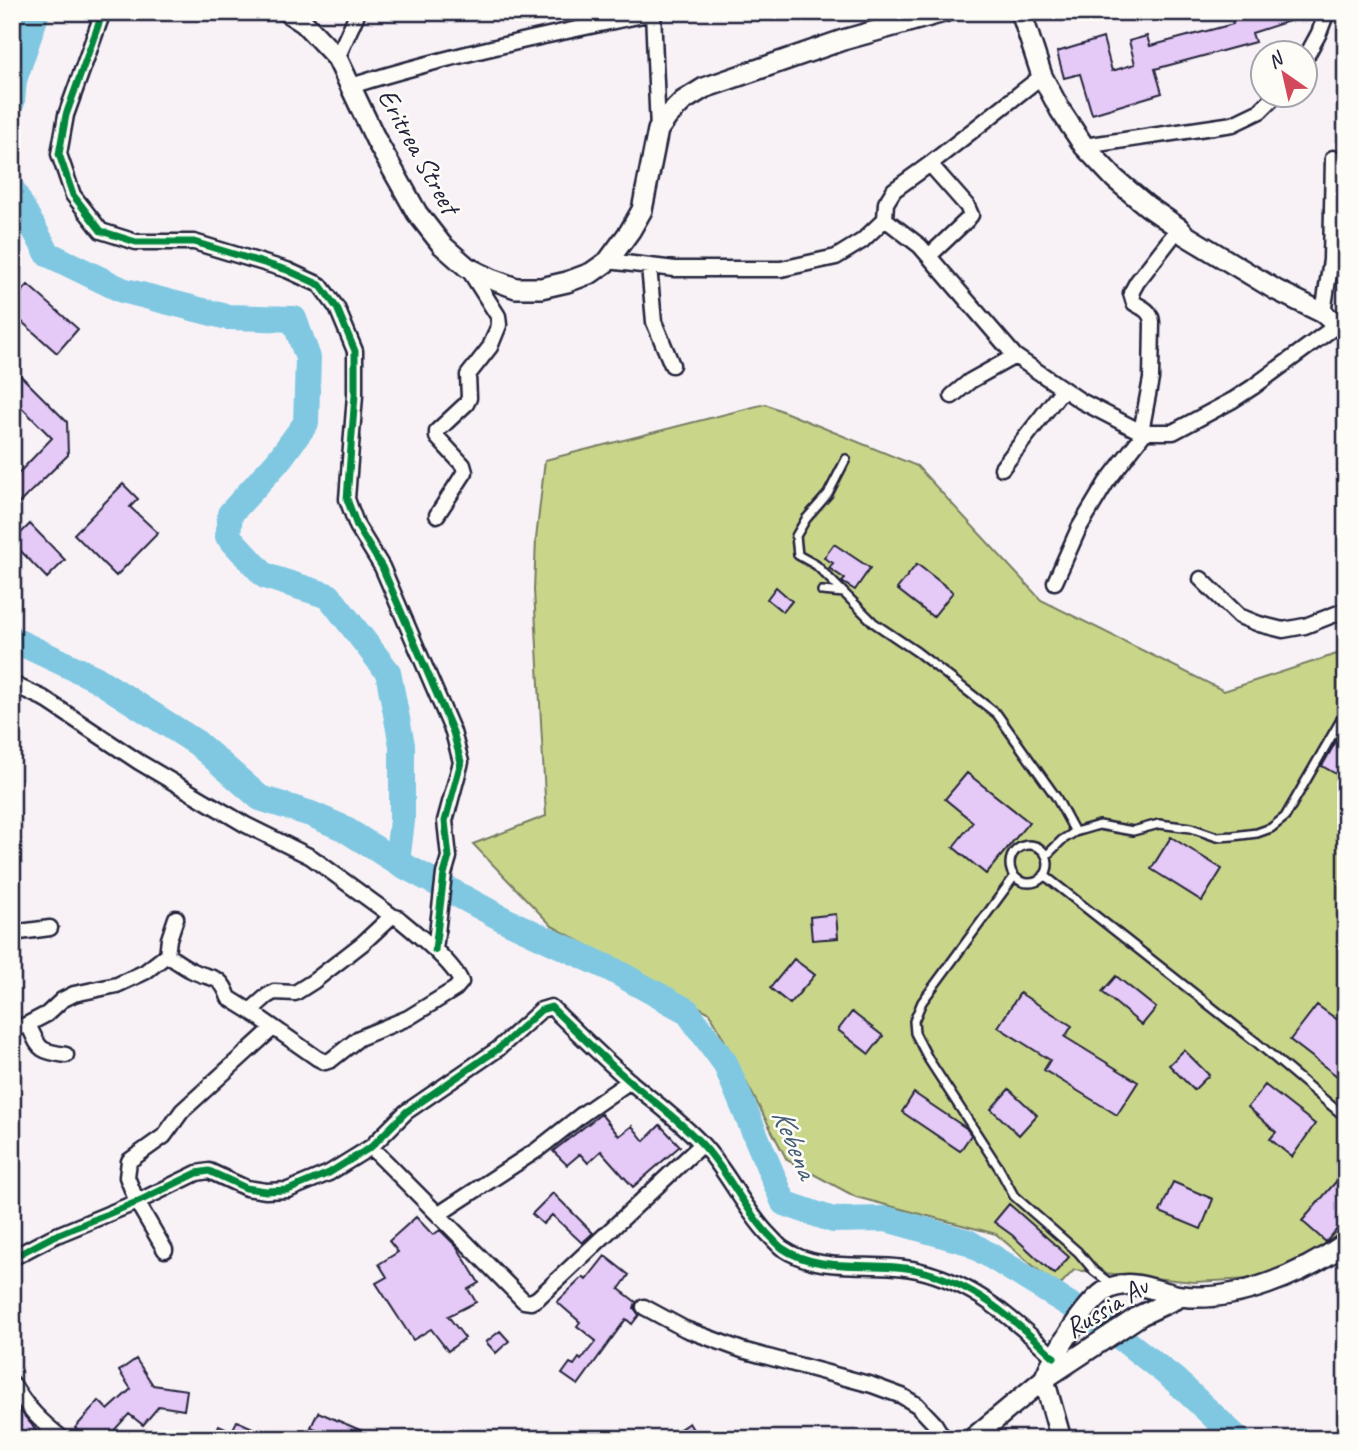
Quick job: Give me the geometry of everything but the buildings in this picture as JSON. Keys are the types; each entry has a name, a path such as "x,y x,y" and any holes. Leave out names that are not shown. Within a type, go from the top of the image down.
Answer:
{"main road":[{"name":"Eritrea Street","path":"287,12 304,23 337,58 376,140 417,213 442,245 467,267 516,288 541,288 567,282 591,273 608,261 642,210 658,130 682,101 704,88 843,40 944,12"},
{"path":"1021,12 1042,76 1060,110 1084,146 1115,179 1185,235 1276,290 1338,321"},
{"path":"1182,1296 1213,1296 1268,1284 1303,1270 1346,1243"},
{"name":"Russia Av","path":"1044,1379 1066,1339 1098,1297 1111,1288 1130,1284 1182,1296"},
{"name":"Russia Av","path":"972,1439 1044,1379 1141,1315 1182,1296"},
{"path":"1044,1379 1061,1439"}],"street":[{"path":"103,12 66,115 59,154 73,195 101,232 136,242 194,242 287,270 320,285 337,308 355,351 355,395 347,499 357,526 382,567 453,732 461,762 445,821 449,857 444,874 435,950"},
{"path":"337,58 358,12"},
{"path":"1316,38 1327,12"},
{"path":"351,86 494,46 653,13 658,130"},
{"path":"608,261 675,269 781,269 836,257 862,241 885,219 886,203 894,190 1042,76"},
{"path":"1084,146 1233,124 1263,108"},
{"path":"885,219 911,238 929,256 1015,356 1081,401 1143,432 1173,432 1253,387 1338,321 1331,260 1333,158"},
{"path":"929,256 971,215 967,206 930,164"},
{"path":"1055,582 1079,528 1143,432 1151,379 1152,316 1134,303 1131,293 1179,228"},
{"path":"649,266 654,322 672,365"},
{"path":"437,515 465,472 463,465 437,437 437,431 466,404 469,398 468,375 490,347 499,326 498,316 467,267"},
{"path":"952,396 971,381 1015,356"},
{"path":"1002,468 1063,389"},
{"path":"1201,579 1239,616 1283,630 1306,626 1346,610"},
{"path":"12,684 43,698 139,762 246,825 311,857 398,918 435,950 458,974 461,982 408,1018 359,1038 325,1062 229,998 226,988 218,980 194,972 167,955"},
{"path":"250,1012 274,992 295,993 314,981 363,943 392,916"},
{"path":"12,1030 47,1014 62,1000 74,994 117,985 145,972 167,955 176,918"},
{"path":"12,933 50,928"},
{"path":"12,1258 52,1237 197,1174 209,1171 246,1188 266,1191 288,1190 329,1173 371,1147 405,1112 498,1049 541,1010 551,1007 630,1082 702,1144 757,1222 780,1247 804,1260 838,1265 915,1269 949,1279 988,1300 1054,1357"},
{"path":"28,1024 40,1049 66,1055"},
{"path":"165,1250 137,1202 127,1177 129,1161 164,1136 182,1111 273,1028"},
{"path":"439,1214 537,1150 630,1082"},
{"path":"371,1147 524,1300 531,1303 702,1144"},
{"path":"644,1307 685,1329 742,1350 872,1385 902,1396 916,1405 934,1423 944,1439"},
{"path":"12,1383 23,1402 63,1439"}],"lane":[{"path":"846,459 828,494 806,519 796,536 798,555 816,565 874,623 917,652 996,714 1056,797 1074,832"},
{"path":"822,591 845,593"},
{"path":"1046,856 1074,832 1099,825 1133,831 1159,824 1191,828 1217,836 1257,833 1270,828 1284,817 1346,711"},
{"path":"1024,845 1037,846 1046,856 1048,866 1044,875 1029,883 1014,877 1009,864 1013,852 1024,845"},
{"path":"1044,875 1256,1042 1346,1118"},
{"path":"1014,877 922,1002 914,1021 915,1033 1014,1196 1078,1252 1111,1288"}],"green space":[{"path":"765,404 917,466 1041,600 1224,691 1346,651 1346,1235 1302,1262 1251,1279 1194,1282 1074,1270 1058,1287 996,1234 856,1197 787,1160 710,1013 552,926 473,844 546,816 534,590 536,539 545,460"}],"waterway":[{"path":"12,102 14,80 37,12"},
{"path":"12,189 48,254 122,290 227,317 294,319 308,358 306,423 278,461 230,514 228,536 265,576 329,596 388,672 402,745 402,821 397,862"},
{"name":"Kebena","path":"12,639 95,678 197,743 260,798 311,814 343,828 397,862 505,920 611,969 687,1011 725,1063 784,1203 833,1220 886,1219 968,1242 1111,1330 1175,1380 1238,1439"}],"cycle path":[{"path":"103,12 66,115 59,154 73,195 101,231 136,242 194,242 287,270 320,285 337,308 355,351 355,395 347,499 357,526 382,567 453,732 461,762 445,821 449,857 444,874 435,950"},
{"path":"12,1258 52,1237 137,1202 197,1173 209,1171 246,1188 266,1191 288,1190 329,1173 371,1147 406,1112 498,1049 541,1010 551,1007 612,1066 701,1143 758,1222 782,1248 813,1261 900,1267 938,1276 991,1304 1054,1357"}]}
